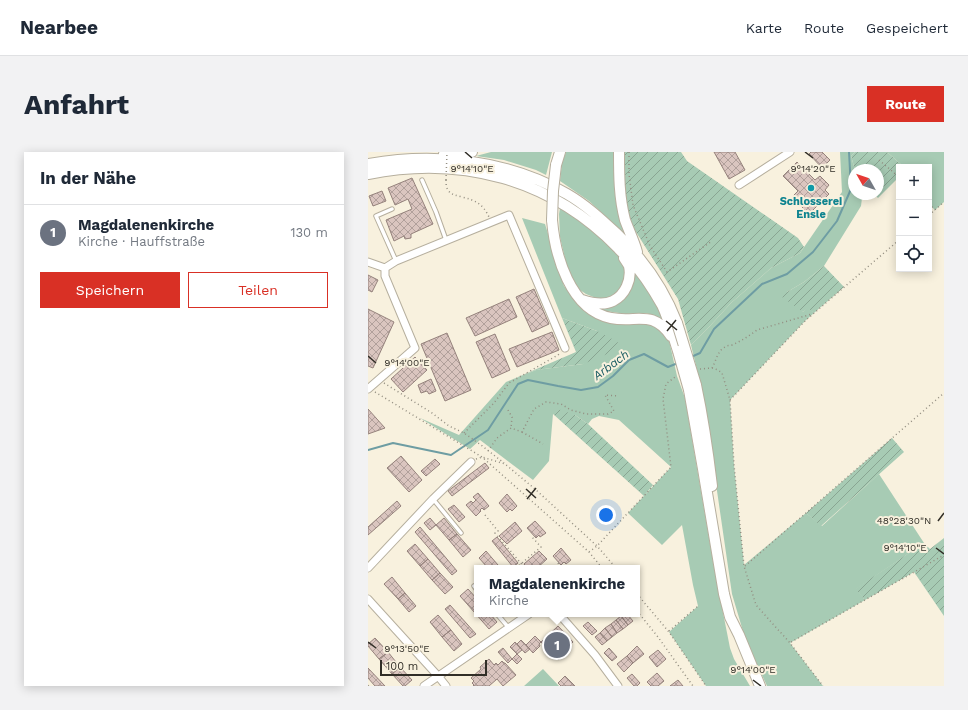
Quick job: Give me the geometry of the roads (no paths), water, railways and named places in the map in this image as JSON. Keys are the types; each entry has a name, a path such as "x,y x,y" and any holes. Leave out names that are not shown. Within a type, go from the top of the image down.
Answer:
{"main road":[{"path":"435,157 449,152 472,152"},
{"path":"560,152 556,165 553,191 553,234 558,256 572,289 580,300 596,313 613,319 645,318 652,320 660,323 667,330 674,341"},
{"path":"619,152 622,206 640,259"},
{"path":"368,164 406,158 435,157 488,164 512,170 531,176 567,194 594,213 631,247 665,297 677,323 692,387 703,469 724,594 730,617 760,686"},
{"path":"368,174 409,168 430,167 459,169 488,174 507,179 545,194 584,217 629,258 647,281 662,305 692,387"},
{"path":"580,300 591,303 606,303 613,301 622,295 628,285 629,276 628,266 618,249"}],"street":[{"path":"739,185 790,152"},
{"path":"385,268 396,261 509,215 565,348"},
{"path":"368,262 385,268"},
{"path":"368,389 415,348 385,276 385,268"},
{"path":"368,568 433,499 471,462"},
{"path":"368,599 446,686"},
{"path":"424,686 525,617"},
{"path":"562,617 595,655 618,686"}],"lane":[{"path":"422,180 446,240"},
{"path":"392,209 376,216 396,261"},
{"path":"433,499 461,533"},
{"path":"500,617 509,628"}],"waterway":[{"name":"Arbach","path":"691,357 700,353 714,329 762,284 787,274 813,252 837,221 851,189 849,152"},
{"name":"Arbach","path":"368,450 393,443 451,455 488,430 518,384 528,380 581,390 598,387 613,376 629,360 644,354 668,367 678,363"}],"place":[{"name":"Schlosserei Ensle","path":"811,188"},
{"name":"Magdalenenkirche","path":"557,645"}]}
